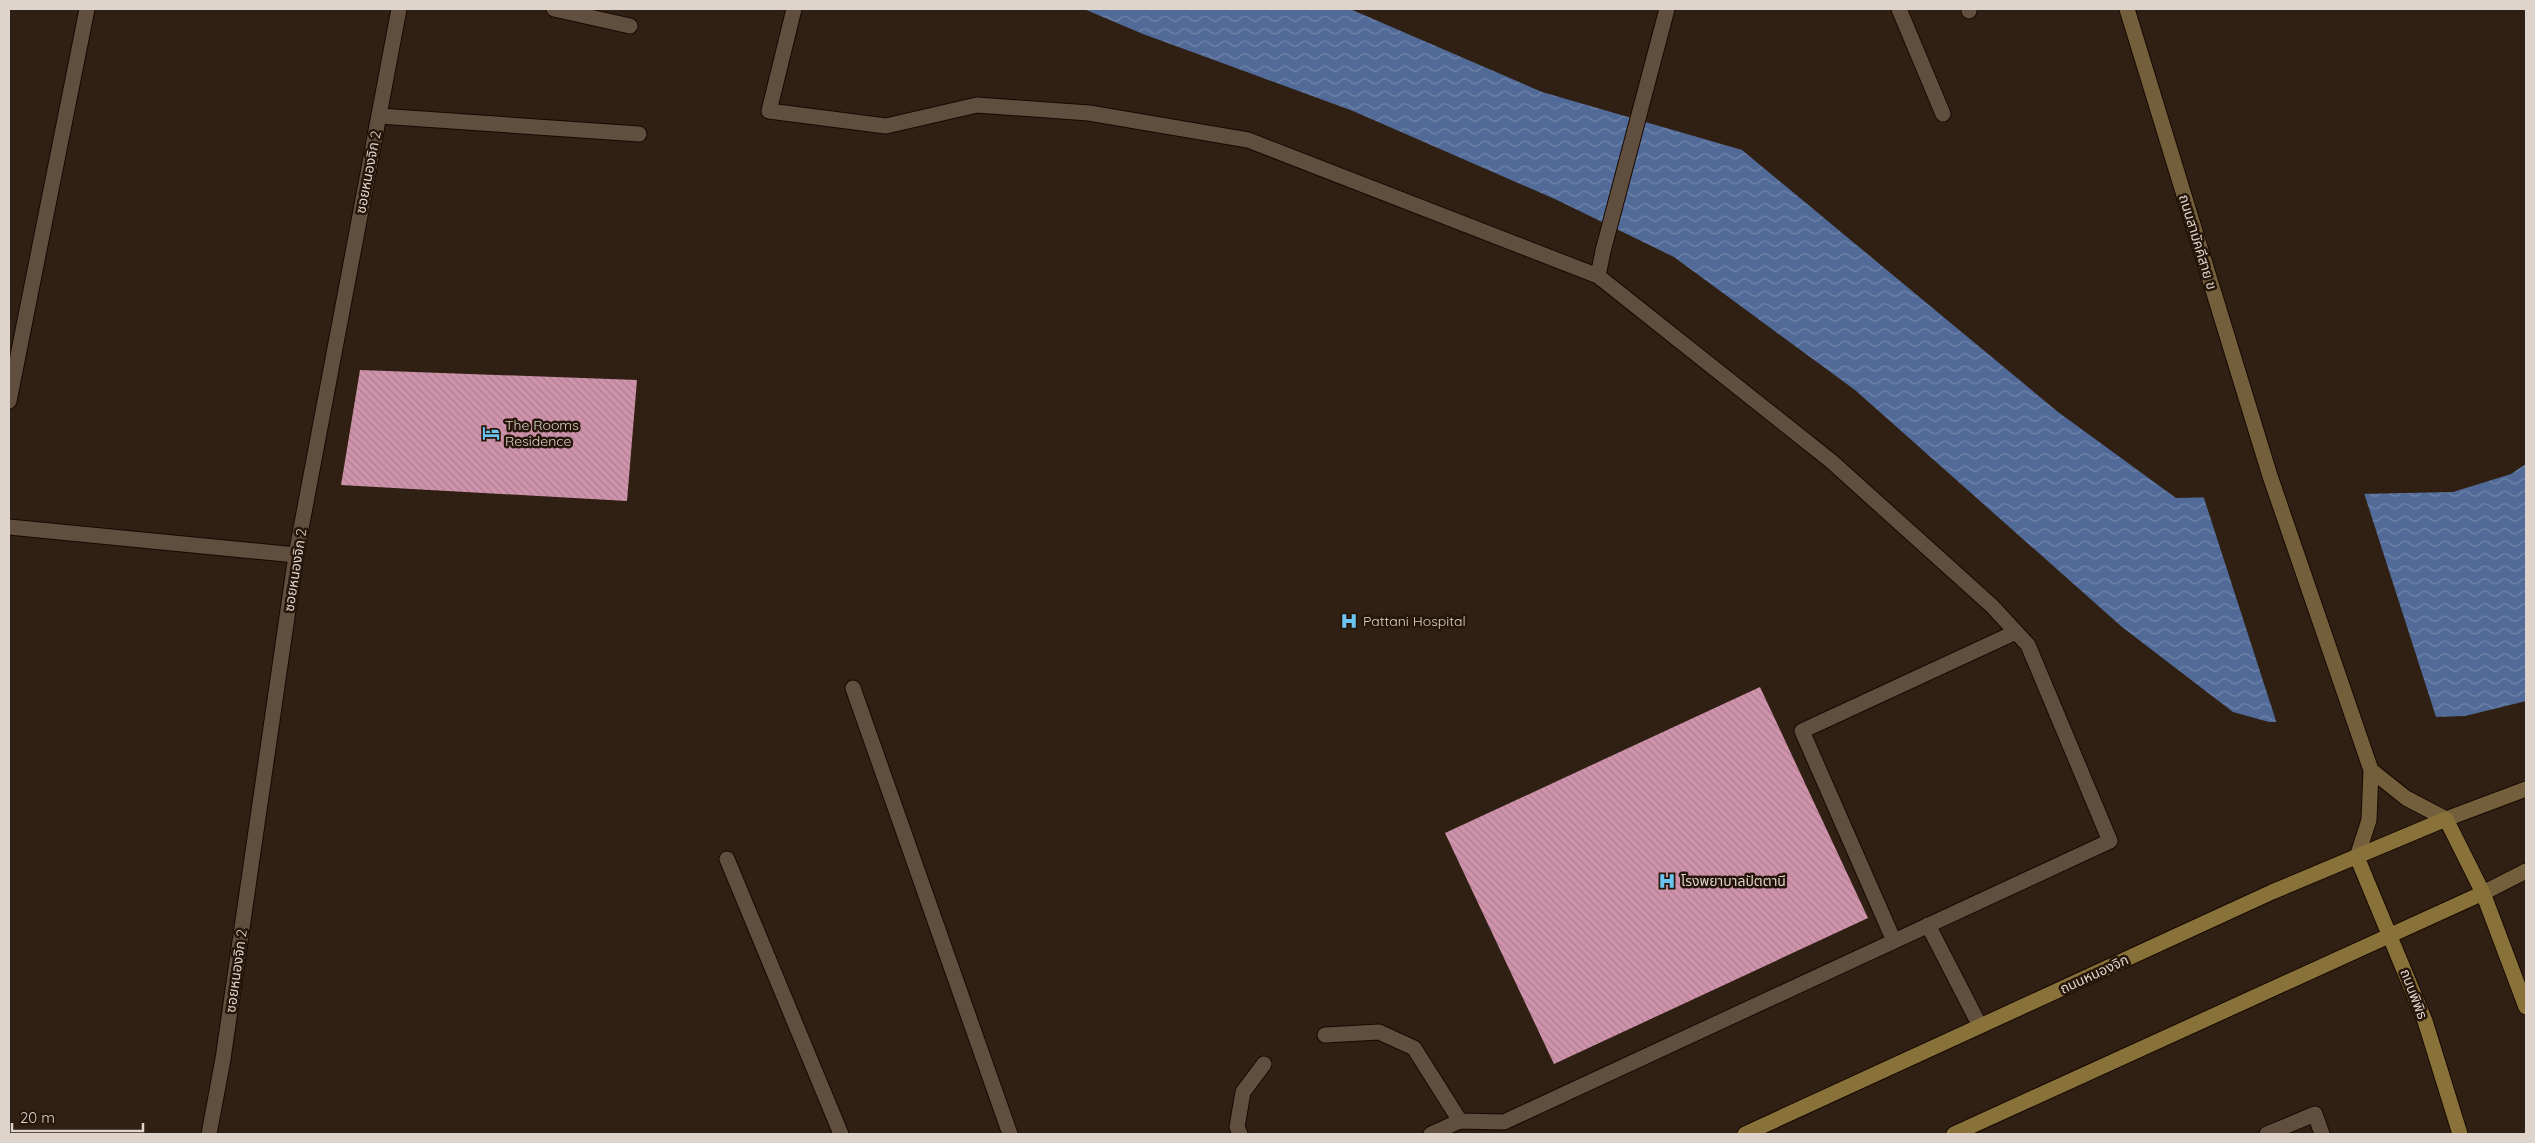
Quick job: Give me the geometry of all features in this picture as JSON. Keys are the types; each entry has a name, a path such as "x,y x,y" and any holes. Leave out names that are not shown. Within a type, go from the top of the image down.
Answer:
{"main road":[{"name":"ถนนสามัคคีสาย ข","path":"2127,9 2270,476 2371,770"},
{"path":"2371,770 2406,798 2446,819 2483,893 2526,1007"},
{"path":"2357,857 2369,820 2371,770"},
{"path":"2446,819 2526,788"},
{"name":"ถนนหนองจิก","path":"1745,1134 2272,892 2446,819"},
{"name":"ถนนพิพิธ","path":"2357,857 2425,1021 2460,1134"},
{"path":"1954,1134 2390,933 2483,893 2526,871"}],"street":[{"path":"9,401 87,9"},
{"name":"ซอยหนองจิก 2","path":"209,1134 243,922 296,555 399,9"},
{"path":"554,9 630,26"},
{"path":"794,9 769,111 886,126 977,105 1088,113 1248,140 1598,276 1831,462 1992,606 2028,645 2110,841 1504,1122 1460,1122 1431,1134"},
{"path":"1598,276 1644,102 1666,9"},
{"path":"1899,9 1943,114"},
{"path":"379,116 639,134"},
{"path":"9,527 296,555"},
{"path":"1894,941 1802,731 2016,632"},
{"path":"853,688 1010,1134"},
{"path":"727,860 841,1134"},
{"path":"1928,925 1980,1026"},
{"path":"1325,1035 1378,1032 1414,1048 1460,1122"},
{"path":"1240,1134 1237,1126 1242,1092 1264,1064"},
{"path":"2267,1134 2315,1114 2322,1134"}],"water":[{"path":"1084,9 1350,9 1542,92 1742,150 2058,412 2176,498 2453,492 2511,474 2526,464 2526,701 2465,716 2269,722 2233,712 2122,627 1855,390 1674,257 1557,200 1353,111 1143,34"}],"pier":[{"path":"2364,493 2437,720 2277,724 2203,495"}],"building":[{"name":"The Rooms Residence","path":"360,370 637,380 627,501 341,485"},
{"path":"1760,687 1868,918 1554,1064 1445,833"}],"place":[{"name":"The Rooms Residence","path":"491,433"},
{"name":"Pattani Hospital","path":"1349,621"},
{"name":"โรงพยาบาลปัตตานี","path":"1667,881"}]}
